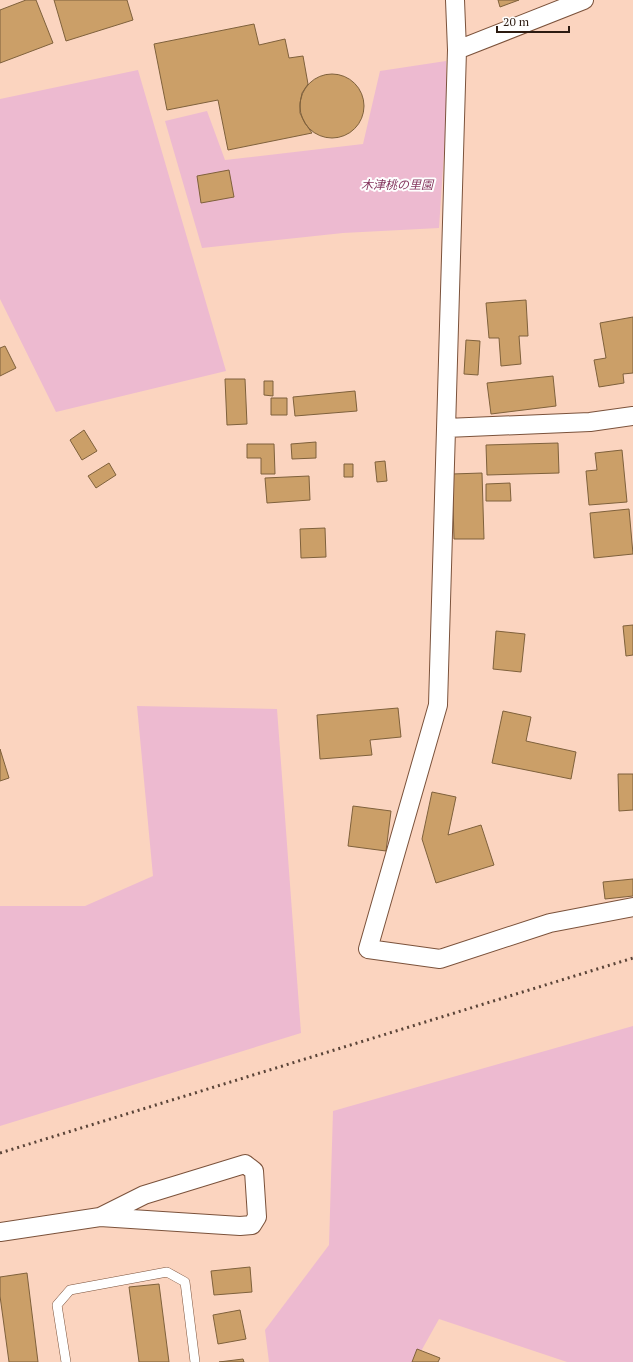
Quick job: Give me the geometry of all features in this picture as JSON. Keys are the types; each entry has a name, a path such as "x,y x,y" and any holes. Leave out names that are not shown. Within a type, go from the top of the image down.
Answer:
{"street":[{"path":"455,0 457,50 438,705 368,949 440,959 550,923 633,907"},
{"path":"457,50 584,0"},
{"path":"446,428 590,422 633,416"},
{"path":"0,1232 100,1217 252,1226 257,1217 254,1171 245,1164 144,1195 100,1217"}],"lane":[{"path":"66,1362 57,1305 70,1290 166,1272 185,1282 195,1362"}],"green space":[{"name":"木津桃の里園","path":"446,61 447,106 439,228 343,233 202,248 165,121 207,111 225,160 363,144 380,71"},
{"path":"138,70 226,371 56,412 0,299 0,99"},
{"path":"137,706 277,709 301,1033 0,1126 0,906 85,906 153,876"},
{"path":"633,1026 633,1362 567,1362 439,1319 415,1362 269,1362 265,1330 329,1245 333,1111"}],"building":[{"path":"26,0 36,0 53,43 0,63 0,10"},
{"path":"54,0 127,0 133,20 66,41"},
{"path":"498,0 519,0 500,7"},
{"path":"254,24 259,45 285,39 289,58 303,56 308,84 302,93 300,113 312,133 228,150 218,100 167,110 154,44"},
{"path":"332,74 350,80 358,88 364,106 358,124 350,132 332,138 314,132 306,124 300,106 306,88 314,80"},
{"path":"229,170 234,197 201,203 197,176"},
{"path":"526,300 528,336 519,336 521,364 501,366 499,338 489,338 486,303"},
{"path":"633,317 633,373 623,374 624,383 599,387 594,360 606,358 600,323"},
{"path":"466,340 480,341 478,375 464,374"},
{"path":"5,346 16,368 0,376 0,348"},
{"path":"553,376 556,406 491,414 487,383"},
{"path":"225,379 245,379 247,424 227,425"},
{"path":"264,381 273,381 273,396 264,395"},
{"path":"355,391 357,411 295,416 293,397"},
{"path":"271,398 287,398 287,415 271,415"},
{"path":"84,430 97,451 82,460 70,440"},
{"path":"316,442 316,458 292,459 291,444"},
{"path":"558,443 559,473 487,475 486,445"},
{"path":"247,444 274,444 275,474 261,474 261,458 247,458"},
{"path":"622,450 627,502 589,505 586,471 597,470 595,453"},
{"path":"385,461 387,481 377,482 375,462"},
{"path":"109,463 116,475 96,488 88,476"},
{"path":"344,464 353,464 353,477 344,477"},
{"path":"482,473 484,539 454,539 452,474"},
{"path":"309,476 310,500 267,503 265,478"},
{"path":"510,483 511,501 486,501 486,484"},
{"path":"629,509 633,554 594,558 590,513"},
{"path":"325,528 326,557 301,558 300,529"},
{"path":"633,625 633,655 626,656 623,626"},
{"path":"496,631 525,634 521,672 493,669"},
{"path":"398,708 401,737 370,740 372,755 320,759 317,715"},
{"path":"503,711 531,717 526,741 576,752 571,779 492,763"},
{"path":"0,749 9,778 0,781"},
{"path":"618,774 633,774 633,810 619,811"},
{"path":"432,792 456,797 448,835 481,825 494,865 436,883 422,839"},
{"path":"353,806 391,811 386,851 348,846"},
{"path":"633,879 633,896 605,899 603,882"},
{"path":"250,1267 252,1292 214,1295 211,1271"},
{"path":"27,1273 38,1362 9,1362 0,1296 0,1277"},
{"path":"159,1284 169,1362 139,1362 129,1287"},
{"path":"240,1310 246,1339 218,1344 213,1315"},
{"path":"417,1349 440,1358 438,1362 412,1362"},
{"path":"243,1359 244,1362 219,1362"}],"railway":[{"path":"0,1153 633,958"}]}
